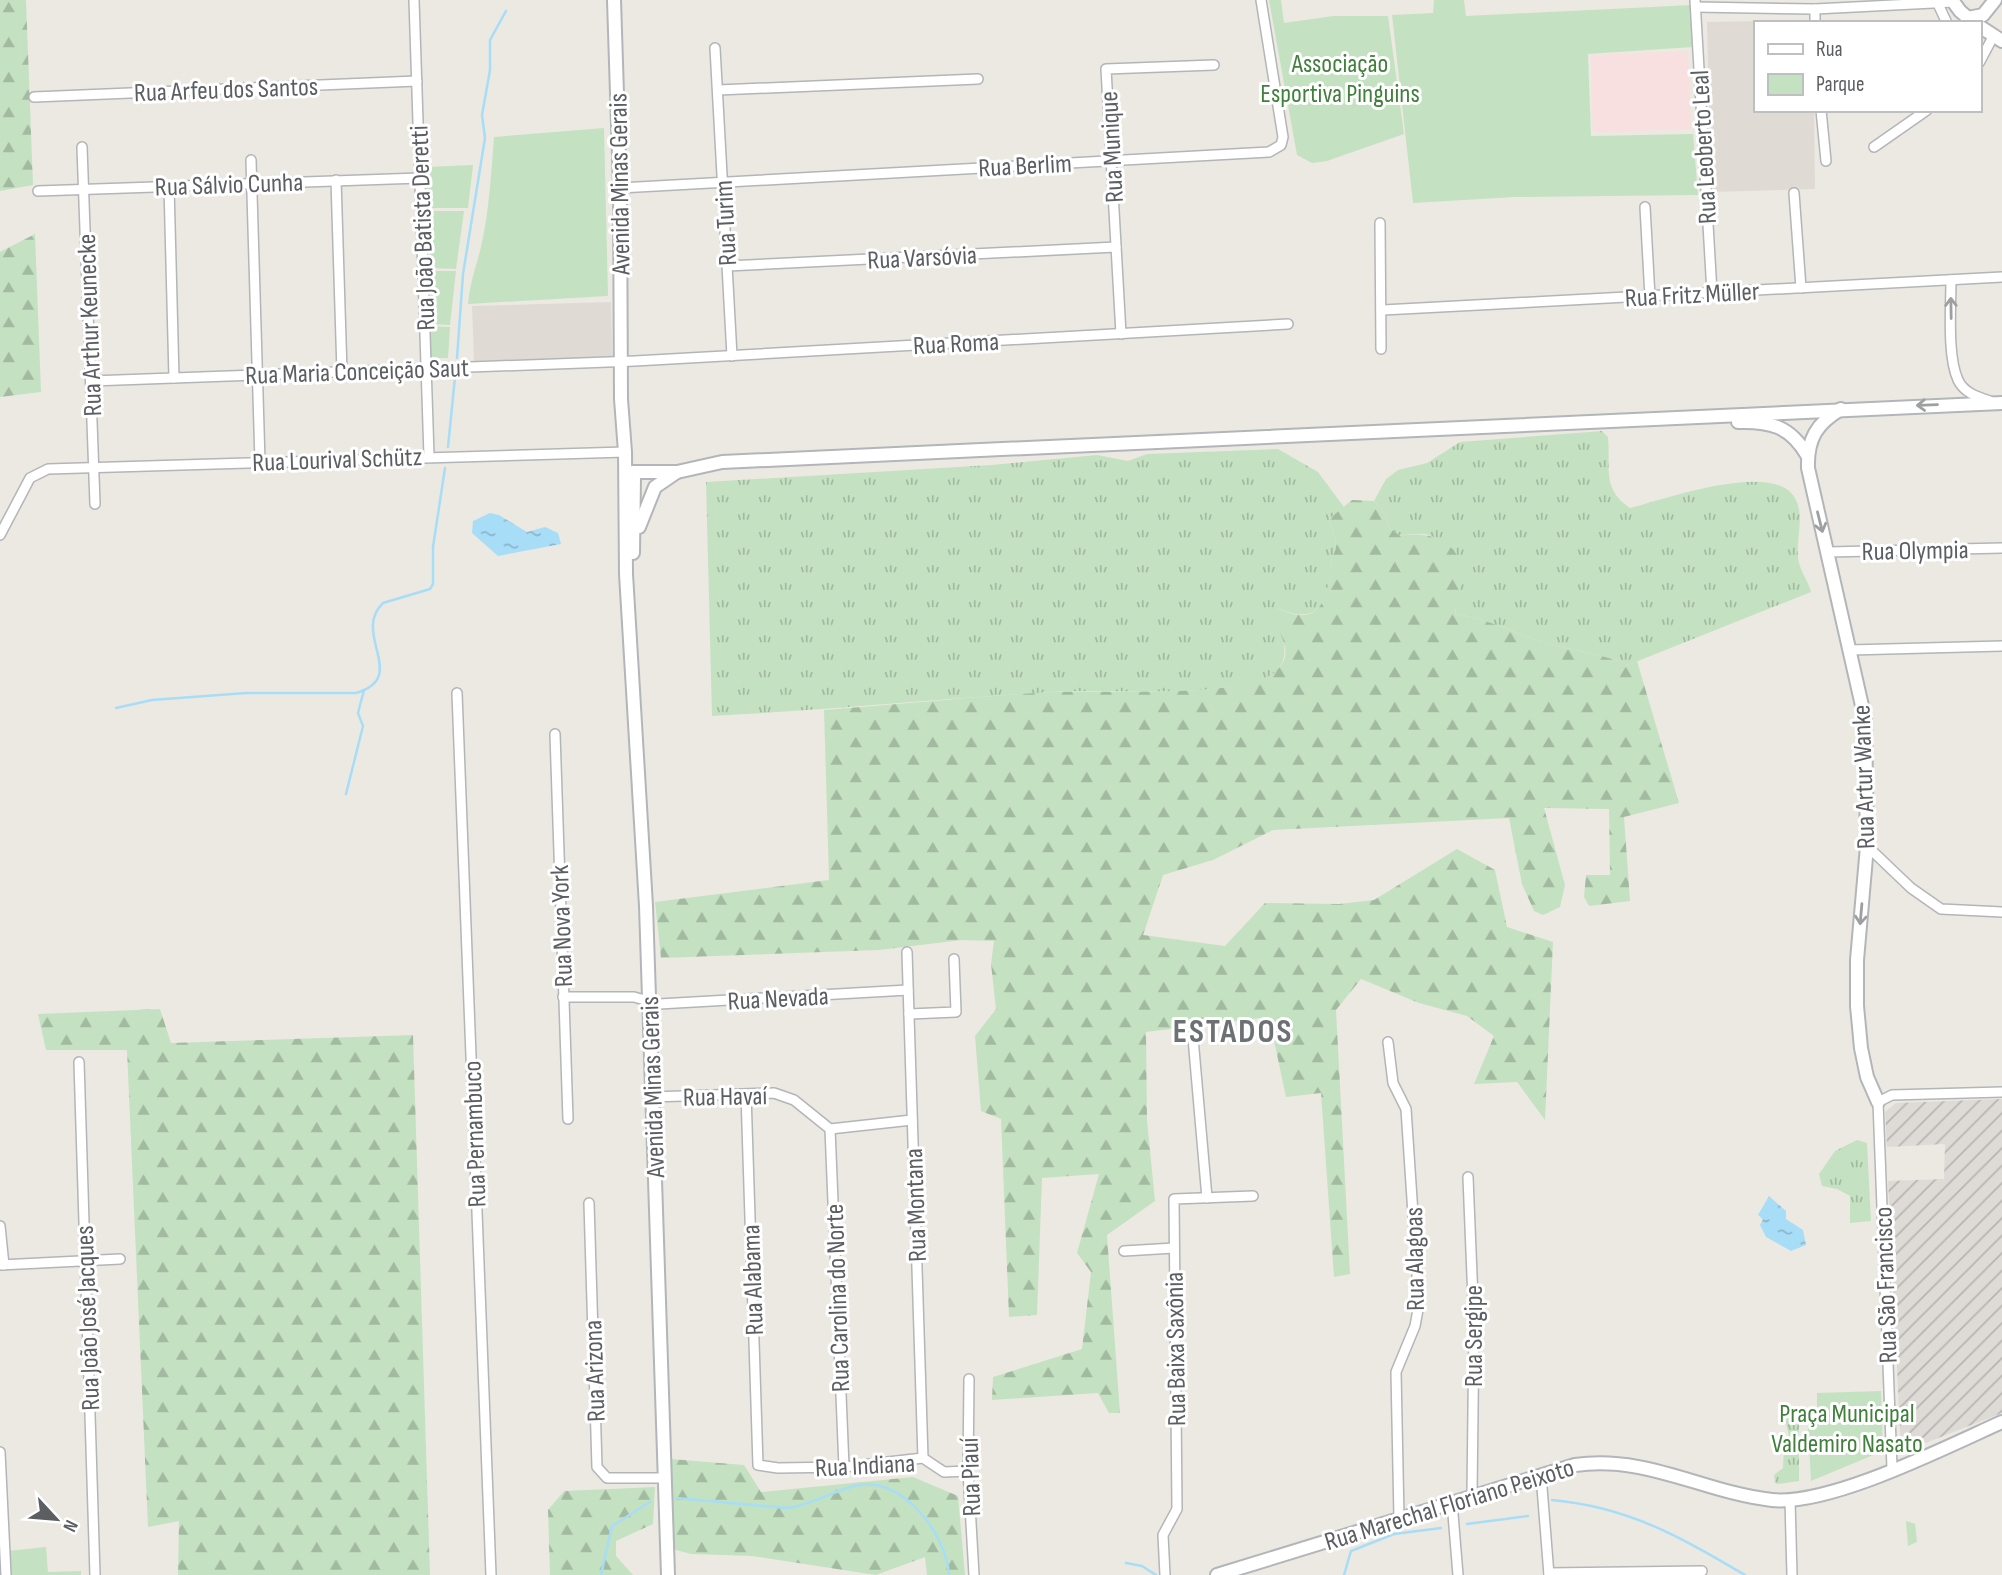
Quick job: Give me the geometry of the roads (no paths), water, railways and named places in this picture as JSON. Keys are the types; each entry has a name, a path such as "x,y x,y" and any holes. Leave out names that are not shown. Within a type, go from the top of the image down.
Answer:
{"street":[{"name":"Rua João Batista Deretti","path":"414,0 429,456"},
{"name":"Avenida Minas Gerais","path":"614,0 620,188 623,365 621,398 630,480 625,519 649,1000 668,1575"},
{"name":"Rua Berlim","path":"620,188 1269,152 1281,145 1283,137 1261,0"},
{"path":"1975,21 1995,0"},
{"path":"1695,4 1815,9 1938,4 1953,1 1973,21"},
{"name":"Rua Leoberto Leal","path":"1695,4 1712,293"},
{"path":"1938,4 1946,21"},
{"path":"1815,9 1815,21"},
{"path":"1981,27 1998,38 1981,60"},
{"name":"Rua Turim","path":"715,48 732,356"},
{"name":"Rua Munique","path":"1121,334 1107,69 1214,65"},
{"path":"718,90 978,79"},
{"name":"Rua Arfeu dos Santos","path":"34,97 417,81"},
{"path":"1821,112 1826,161"},
{"path":"1874,147 1924,112"},
{"name":"Rua Arthur Keunecke","path":"82,147 95,503"},
{"path":"251,160 260,462"},
{"name":"Rua Sálvio Cunha","path":"38,191 420,177"},
{"path":"336,180 342,372"},
{"path":"169,186 174,378"},
{"path":"1794,193 1801,288"},
{"path":"1645,207 1650,297"},
{"path":"1380,223 1383,310 1381,349"},
{"name":"Rua Varsóvia","path":"727,266 1116,247"},
{"name":"Rua Fritz Müller","path":"1383,310 2002,277"},
{"path":"1951,281 1951,330 1958,380 1973,395 1998,403"},
{"name":"Rua Roma","path":"623,365 732,356 1288,324"},
{"name":"Avenida Minas Gerais","path":"623,365 631,418 633,557 629,599"},
{"name":"Rua Maria Conceição Saut","path":"91,381 623,365"},
{"path":"630,480 722,462 1843,408 1998,403"},
{"path":"1807,455 1812,436 1819,426 1843,408"},
{"path":"1591,421 1765,421 1791,434 1807,455"},
{"name":"Rua Lourival Schütz","path":"0,535 30,478 48,469 625,452"},
{"name":"Rua Artur Wanke","path":"1807,455 1865,719 1867,846 1857,960 1857,1006 1867,1077 1878,1102"},
{"path":"633,557 643,512 655,487 677,472"},
{"path":"630,480 655,487"},
{"name":"Rua Olympia","path":"1828,552 2002,548"},
{"path":"1850,650 2002,646"},
{"name":"Rua Pernambuco","path":"457,694 491,1575"},
{"name":"Rua Nova York","path":"555,734 568,1119"},
{"path":"1867,846 1911,888 1941,909 2002,912"},
{"name":"Rua Montana","path":"907,952 923,1458"},
{"path":"909,1014 956,1012 954,959"},
{"name":"Rua Nevada","path":"564,997 634,996 659,1004 908,990"},
{"path":"1193,1038 1207,1198"},
{"name":"Rua Alagoas","path":"1388,1042 1391,1074 1406,1109 1419,1295 1418,1317 1396,1371 1399,1518"},
{"name":"Rua João José Jacques","path":"79,1062 95,1575"},
{"path":"1878,1102 1892,1095 2002,1092"},
{"name":"Rua Havaí","path":"652,1097 775,1093 831,1129"},
{"name":"Rua Alabama","path":"746,1094 758,1465"},
{"name":"Rua São Francisco","path":"1878,1102 1892,1468"},
{"path":"831,1129 912,1120"},
{"name":"Rua Carolina do Norte","path":"831,1129 844,1467"},
{"name":"Rua Sergipe","path":"1468,1177 1474,1325 1472,1495"},
{"name":"Rua Baixa Saxônia","path":"1165,1575 1163,1535 1177,1509 1174,1199 1253,1196"},
{"name":"Rua Arizona","path":"589,1203 597,1467 607,1478 664,1478"},
{"path":"0,1226 2,1265 120,1259"},
{"path":"1124,1251 1174,1248"},
{"name":"Rua Piauí","path":"969,1379 968,1471 974,1575"},
{"name":"Rua Marechal Floriano Peixoto","path":"1217,1575 1472,1495 1586,1464 1628,1464 1745,1495 1790,1500 1818,1496 2002,1422"},
{"path":"0,1452 6,1575"},
{"name":"Rua Indiana","path":"758,1465 778,1468 844,1467 923,1458 944,1472 968,1471"},
{"path":"1541,1475 1549,1574 1702,1571"},
{"path":"1790,1500 1792,1575"},
{"path":"1452,1502 1458,1575"}],"water":[{"path":"490,513 499,515 527,532 545,527 558,533 561,544 498,556 472,533 473,521"},
{"path":"1769,1196 1786,1211 1786,1219 1803,1230 1806,1245 1791,1251 1766,1237 1760,1225 1763,1219 1758,1215"}],"waterway":[{"path":"457,358 463,274 485,138 482,115 490,70 490,40 506,11"},
{"path":"448,447 455,377"},
{"path":"116,708 152,700 246,693 356,693 371,686 378,677 380,666 373,628 375,615 383,603 430,589 433,584 433,547 445,468"},
{"path":"346,794 363,726 358,713 364,690"},
{"path":"676,1498 787,1508 850,1487 875,1485 891,1490 920,1512 940,1543 949,1575"},
{"path":"1552,1500 1606,1509 1630,1517 1676,1536 1745,1575"},
{"path":"601,1575 612,1526 650,1502"},
{"path":"1467,1524 1528,1516"},
{"path":"1344,1575 1351,1551 1394,1534 1441,1528"},
{"path":"1126,1563 1142,1566 1156,1575"}],"district":[{"name":"ESTADOS","path":"1233,1030"}],"park label":[{"name":"Associação Esportiva Pinguins","path":"1340,78"},
{"name":"Praça Municipal Valdemiro Nasato","path":"1847,1428"}]}
